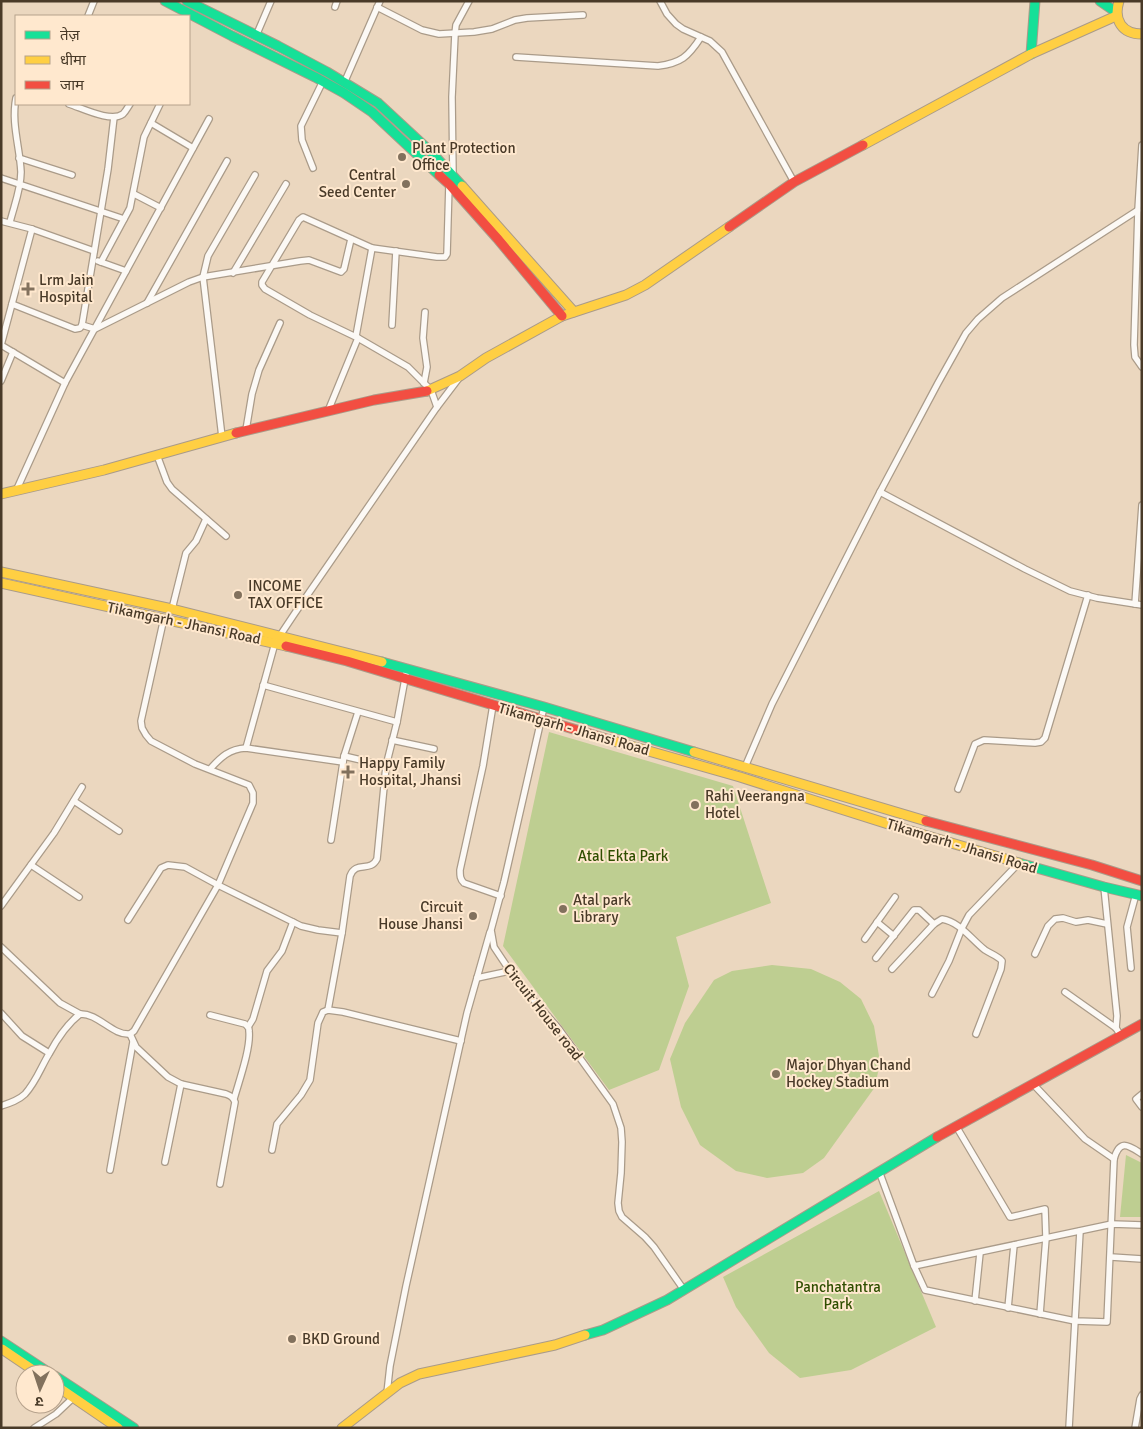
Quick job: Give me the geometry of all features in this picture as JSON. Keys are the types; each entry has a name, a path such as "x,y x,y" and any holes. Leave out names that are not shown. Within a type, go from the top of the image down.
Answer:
{"street":[{"path":"88,15 94,1"},
{"path":"165,1 187,15"},
{"path":"256,36 270,1"},
{"path":"428,386 408,367 357,337 310,315 263,287 262,282 301,218 307,218 372,248 437,257 447,254 451,180 454,34 456,25 468,1"},
{"path":"660,1 667,14 676,24 710,42 722,52 794,182"},
{"path":"1031,54 1034,1"},
{"path":"1100,1 1116,14"},
{"path":"1119,1 1116,14 1119,24 1131,34 1142,34"},
{"path":"192,2 345,81 378,103 433,154 497,238 562,316"},
{"path":"345,81 378,4 429,33 439,34 483,31 527,18 583,15"},
{"path":"204,21 209,11"},
{"path":"1,494 104,470 246,430 374,400 460,376 486,358 562,316 626,295 645,285 794,182 1031,54 1116,14"},
{"path":"190,17 204,21 324,81 372,112 451,180 574,312"},
{"path":"516,57 658,66 682,60 691,52 701,38"},
{"path":"273,57 278,46"},
{"path":"313,168 302,140 301,126 324,81"},
{"path":"10,222 21,173 14,114 15,105"},
{"path":"72,105 105,117 114,117 124,113 129,105"},
{"path":"101,262 130,208 144,137 160,105"},
{"path":"12,304 75,329 80,328 82,325 108,169 114,117"},
{"path":"16,491 65,383 209,119"},
{"path":"151,123 193,148"},
{"path":"1142,145 1134,345 1135,357 1142,367"},
{"path":"19,158 72,175"},
{"path":"147,303 227,160"},
{"path":"222,437 204,277 208,256 255,175"},
{"path":"1,178 124,219"},
{"path":"233,273 286,184"},
{"path":"134,194 161,208"},
{"path":"745,767 772,704 880,492 966,333 978,319 1002,298 1138,210"},
{"path":"1,221 32,229 94,251"},
{"path":"32,229 1,345 65,383"},
{"path":"82,325 94,329 189,282 204,277 309,260 341,272 344,270 351,239"},
{"path":"328,411 357,337 372,248"},
{"path":"392,326 396,251"},
{"path":"93,259 126,271"},
{"path":"425,312 423,338 428,386 437,407"},
{"path":"246,430 255,382 280,323"},
{"path":"1,381 13,352"},
{"path":"246,748 263,685 278,640 460,376"},
{"path":"157,455 167,482 172,489 226,536"},
{"path":"880,492 1070,591 1142,605"},
{"path":"1135,604 1142,505"},
{"path":"172,610 186,553 196,541 206,519"},
{"name":"Tikamgarh - Jhansi Road","path":"2,578 172,610 658,753 1019,863 1139,895"},
{"name":"Tikamgarh - Jhansi Road","path":"2,578 145,614 407,668 919,819 1092,865 1142,882"},
{"path":"958,789 975,744 984,740 1034,743 1040,742 1045,738 1088,595"},
{"path":"145,614 146,604"},
{"path":"130,1034 137,1027 218,885 253,803 253,794 249,785 195,764 152,741 142,728 141,720 164,618"},
{"path":"328,1010 350,876 352,870 371,866 376,863 377,859 386,766 397,722 407,668"},
{"path":"263,685 397,722"},
{"path":"493,705 483,766 460,876 464,883 500,896"},
{"path":"387,1393 390,1366 406,1286 461,1041 500,896 544,707"},
{"path":"331,840 344,759 358,712"},
{"path":"392,740 434,749"},
{"path":"210,770 220,757 231,750 246,748 344,759 386,766"},
{"path":"804,797 807,785"},
{"path":"1,906 58,827 82,787"},
{"path":"74,801 119,831"},
{"path":"932,994 969,915 1019,863"},
{"path":"128,920 161,868 168,864 178,865 191,870 293,922 311,929 342,933"},
{"path":"31,865 79,897"},
{"path":"1104,887 1117,1016 1116,1028"},
{"path":"1131,968 1127,927 1139,895"},
{"path":"865,939 895,897"},
{"path":"876,958 912,912 916,910 934,924"},
{"path":"1035,954 1048,926 1055,920 1063,918 1076,922 1088,920 1108,924"},
{"path":"892,969 938,921 945,920 962,928 983,948 1002,961 1001,969 976,1034"},
{"path":"220,1184 234,1099 248,1048 248,1027 255,1013 267,971 282,951 293,922"},
{"path":"877,922 894,936"},
{"name":"Circuit House road","path":"491,930 494,947 516,980 559,1029 613,1104 621,1128 622,1142 619,1211 622,1217 645,1237 684,1290"},
{"path":"1,946 60,1003 80,1014 90,1016 121,1033 130,1034"},
{"path":"477,978 510,971"},
{"path":"1064,992 1116,1028 1121,1036"},
{"path":"272,1150 277,1124 301,1095 310,1080 318,1023 323,1012 328,1010 343,1012 461,1041"},
{"path":"1,1013 22,1036 49,1052"},
{"path":"1,1106 12,1102 25,1093 36,1080 49,1052 70,1022 80,1014"},
{"path":"210,1015 239,1022 248,1027"},
{"path":"342,1428 400,1383 419,1374 555,1345 583,1337 667,1300 956,1126 1142,1024"},
{"path":"130,1034 133,1042 141,1052 168,1077 181,1084 226,1094 234,1099"},
{"path":"110,1170 133,1042"},
{"path":"165,1162 181,1084"},
{"path":"1033,1084 1085,1139 1114,1159"},
{"path":"1142,1094 1136,1099 1142,1107"},
{"path":"956,1126 1010,1217 1046,1209 1046,1238 1040,1314"},
{"path":"879,1171 914,1266 925,1290 1075,1321 1107,1322 1114,1159 1116,1152 1126,1145 1131,1146 1142,1154"},
{"path":"914,1266 1112,1224 1142,1225"},
{"path":"1069,1428 1080,1231"},
{"path":"1008,1308 1014,1245"},
{"path":"975,1301 980,1252"},
{"path":"1110,1258 1142,1259"},
{"path":"1,1341 36,1364"},
{"path":"1,1349 24,1364"},
{"path":"65,1383 134,1428"},
{"path":"65,1391 118,1428"},
{"path":"1135,1428 1142,1395"},
{"path":"34,1428 56,1414 74,1397"}],"green space":[{"name":"Atal Ekta Park","path":"549,732 733,786 771,903 676,937 689,986 659,1070 609,1090 503,946"},
{"name":"Major Dhyan Chand Hockey Stadium","path":"772,965 811,969 840,982 861,999 874,1026 880,1062 875,1087 824,1158 803,1173 767,1178 736,1171 700,1145 681,1107 670,1059 685,1023 714,980 732,971"},
{"path":"1126,1155 1142,1163 1142,1217 1120,1217"},
{"name":"Panchatantra Park","path":"879,1191 936,1327 851,1370 800,1378 769,1353 736,1307 723,1277"}],"traffic: fast":[{"path":"165,1 344,93 372,112 439,175"},
{"path":"187,1 327,72 378,103 433,154 462,186"},
{"path":"1031,54 1035,1"},
{"path":"1100,1 1116,12"},
{"path":"382,662 544,707 694,752"},
{"path":"1019,863 1142,896"},
{"path":"585,1335 603,1330 667,1300 937,1137"},
{"path":"1,1341 36,1364"},
{"path":"65,1383 134,1428"}],"traffic: slow":[{"path":"1119,1 1117,14 1121,25 1129,32 1142,34"},
{"path":"863,145 1031,54 1116,16"},
{"path":"462,186 574,312"},
{"path":"427,391 460,376 486,358 562,316 626,295 645,285 729,227"},
{"path":"1,494 104,470 236,433"},
{"path":"1,572 172,609 382,662"},
{"path":"1,583 286,646"},
{"path":"610,740 740,777 1019,863"},
{"path":"694,752 926,821"},
{"path":"342,1428 400,1383 419,1374 555,1345 585,1335"},
{"path":"2,1349 24,1364"},
{"path":"65,1392 118,1428"}],"traffic: jam":[{"path":"729,227 794,182 863,145"},
{"path":"439,175 497,238 562,316"},
{"path":"236,433 374,400 427,391"},
{"path":"286,646 347,661 610,740"},
{"path":"926,821 1092,865 1142,881"},
{"path":"937,1137 1142,1024"}],"place":[{"name":"Plant Protection Office","path":"402,157"},
{"name":"Central Seed Center","path":"406,184"},
{"name":"Lrm Jain Hospital","path":"28,289"},
{"name":"INCOME TAX OFFICE","path":"238,595"},
{"name":"Happy Family Hospital, Jhansi","path":"348,772"},
{"name":"Rahi Veerangna Hotel","path":"695,805"},
{"name":"Atal park Library","path":"563,909"},
{"name":"Circuit House Jhansi","path":"473,916"},
{"name":"Major Dhyan Chand Hockey Stadium","path":"776,1074"},
{"name":"BKD Ground","path":"292,1339"}]}
